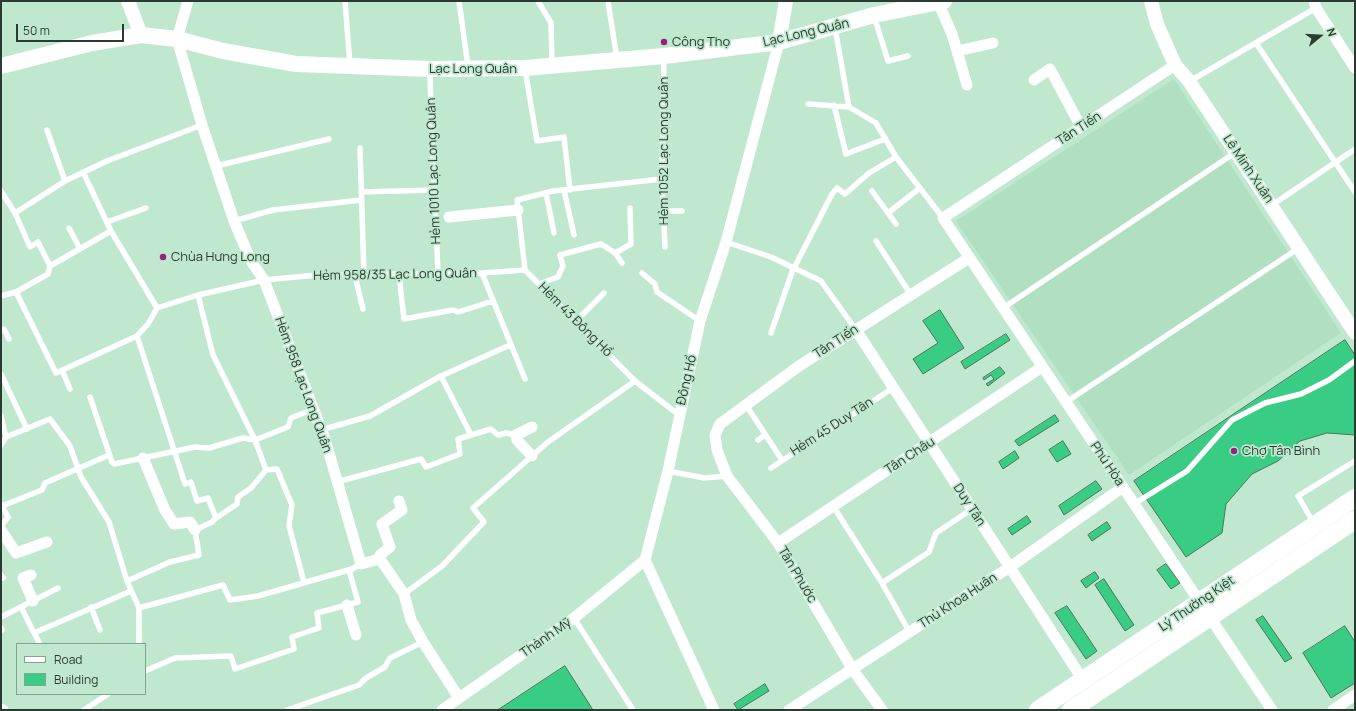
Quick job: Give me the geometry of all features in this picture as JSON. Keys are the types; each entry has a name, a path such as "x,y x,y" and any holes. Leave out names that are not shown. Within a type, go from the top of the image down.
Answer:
{"main road":[{"name":"Lạc Long Quân","path":"1,66 92,42 141,35 178,39 223,51 296,64 430,69 525,68 664,56 779,42 835,28 874,15 941,2"},
{"name":"Lý Thường Kiệt","path":"1071,710 1205,610 1315,525 1355,498"},
{"name":"Lý Thường Kiệt","path":"1038,710 1083,680 1205,610 1355,520"}],"street":[{"path":"128,1 141,35"},
{"path":"178,39 188,1"},
{"path":"779,42 786,1"},
{"name":"Lê Minh Xuân","path":"1151,1 1157,24 1175,66 1190,81 1355,333"},
{"path":"941,2 967,85"},
{"path":"1315,5 1355,68"},
{"name":"Hẻm 958 Lạc Long Quân","path":"178,39 202,125 234,221 251,261 264,280 314,410 361,564"},
{"name":"Đông Hồ","path":"645,560 668,471 700,321 726,242 779,42"},
{"path":"957,51 993,43"},
{"name":"Tân Tiến","path":"943,218 1175,66"},
{"path":"1034,80 1050,69 1081,127"},
{"path":"449,217 518,205"},
{"name":"Phú Hòa","path":"943,218 1272,710"},
{"name":"Tân Tiến","path":"716,439 720,424 799,366 969,258"},
{"name":"Duy Tân","path":"856,330 1083,680"},
{"name":"Tân Châu","path":"778,543 930,444 1042,367"},
{"path":"532,427 516,434 517,440 532,456"},
{"name":"Tân Phước","path":"716,439 717,450 727,476 778,543 854,670 882,710"},
{"path":"143,458 165,510 174,524 190,522 195,530"},
{"name":"Thủ Khoa Huân","path":"789,710 854,670 1010,567 1123,487"},
{"path":"380,559 380,555 390,546 382,524 402,510 399,501"},
{"path":"1,530 16,553 47,542"},
{"path":"380,559 404,594 411,620 423,642 459,698"},
{"path":"361,564 380,559"},
{"path":"645,560 714,710"},
{"name":"Thành Mỹ","path":"442,710 574,618 645,560"},
{"path":"31,575 23,578 33,601"},
{"path":"347,605 356,635"},
{"path":"1333,710 1355,695"}],"lane":[{"path":"345,1 350,67"},
{"path":"459,1 469,69"},
{"path":"538,1 551,24 552,66"},
{"path":"608,1 617,59"},
{"path":"1190,81 1256,43 1315,5"},
{"path":"874,15 888,62 908,56"},
{"path":"835,28 849,107"},
{"path":"1256,43 1355,192"},
{"name":"Hẻm 1052 Lạc Long Quân","path":"664,56 662,179 665,246"},
{"path":"525,68 536,141 564,137 567,190 574,234"},
{"name":"Hẻm 1010 Lạc Long Quân","path":"430,69 438,273"},
{"path":"808,104 849,107 876,123 896,157 943,218"},
{"path":"834,105 846,154 886,139"},
{"path":"15,213 65,181 106,161 202,125"},
{"path":"47,130 65,181"},
{"path":"216,166 329,139"},
{"path":"360,148 364,276"},
{"path":"1272,206 1355,150"},
{"path":"1003,308 1236,152"},
{"path":"771,333 794,268 832,194 837,188 845,194 869,173 896,157"},
{"path":"16,292 56,373 136,336 148,324 157,308 106,222 84,172"},
{"path":"526,270 518,205 546,193 662,179"},
{"path":"888,213 920,188"},
{"path":"361,192 434,190"},
{"path":"1,191 15,213 30,247 38,242 50,266 48,274 16,292 1,296"},
{"path":"872,191 896,224"},
{"path":"546,193 554,234"},
{"path":"234,221 273,210 361,200"},
{"path":"106,222 146,208"},
{"path":"615,253 631,244 630,208"},
{"path":"664,211 682,211"},
{"path":"69,228 80,249"},
{"path":"50,266 111,231"},
{"path":"876,241 911,295"},
{"path":"726,242 771,257 821,281 856,330"},
{"path":"539,284 558,277 563,266 560,255 601,244 615,253 622,263"},
{"path":"1066,402 1299,248"},
{"name":"Hẻm 958/35 Lạc Long Quân","path":"157,308 198,295 264,280 317,276 482,273 526,270"},
{"name":"Hẻm 43 Đông Hồ","path":"526,270 575,322 635,381 679,415"},
{"path":"482,273 525,379"},
{"path":"642,273 654,284 657,292 700,321"},
{"path":"399,274 404,319 453,310 458,312 493,301"},
{"path":"355,276 363,309"},
{"path":"575,322 604,293"},
{"path":"198,295 213,355 255,440 266,470"},
{"path":"1,330 4,329 9,338"},
{"path":"136,336 185,484 191,482 197,501 208,498 216,518"},
{"path":"321,430 370,416 441,376 510,345"},
{"path":"1134,504 1187,471 1232,420 1265,403 1301,394 1329,380 1355,361"},
{"path":"62,370 70,389"},
{"path":"1,374 27,429"},
{"path":"441,376 471,435"},
{"path":"404,594 442,566 484,522 473,508 548,442 635,381"},
{"name":"Hẻm 45 Duy Tân","path":"771,468 893,388"},
{"path":"90,396 109,455 114,464 195,447 209,448 243,438 255,440 288,427 291,418 314,410"},
{"path":"746,405 782,460"},
{"path":"1,416 6,437"},
{"path":"1,445 6,437 50,419 70,446 77,468 109,522 127,581 139,608 139,643"},
{"path":"337,482 420,459 426,467 460,454 458,439 491,429 498,435 506,433 516,434"},
{"path":"758,440 765,435"},
{"path":"1,526 8,516 2,505 42,490 44,483 109,455"},
{"path":"1315,525 1298,496 1355,461"},
{"path":"127,581 170,562 199,555 195,530 212,522 237,504 238,497 251,488 266,470 277,469 292,505 289,526 304,582"},
{"path":"668,471 704,478 727,476"},
{"path":"833,506 882,583 910,633"},
{"path":"882,583 929,552 936,533 972,509"},
{"path":"139,608 223,585 230,600 258,596 349,570 361,564"},
{"path":"146,671 175,658 230,656 234,669 294,649 292,637 319,628 318,613 358,602 349,570"},
{"path":"1,617 58,588"},
{"path":"34,633 91,607 131,591"},
{"path":"21,607 39,642"},
{"path":"91,607 100,630"},
{"path":"574,618 633,710"},
{"path":"287,710 359,685 366,678 386,667 390,658 423,642"},
{"path":"84,710 106,695"}],"shaded area":[{"path":"1174,79 1341,333 1129,475 956,221"}],"building":[{"path":"940,310 964,348 923,374 913,359 938,343 923,321"},
{"path":"1006,334 1010,340 965,369 961,362"},
{"name":"Chợ Tân Bình","path":"1345,340 1355,355 1355,435 1327,433 1300,441 1278,461 1252,474 1226,504 1222,533 1186,557 1134,481"},
{"path":"1000,367 1005,373 988,386 986,384 994,379 991,375 984,380 983,378"},
{"path":"1055,415 1059,421 1019,446 1015,441"},
{"path":"1063,441 1071,454 1057,462 1049,450"},
{"path":"1015,451 1019,458 1003,469 999,462"},
{"path":"1096,481 1102,489 1064,515 1059,506"},
{"path":"1027,516 1031,522 1012,535 1008,529"},
{"path":"1107,522 1111,528 1092,541 1088,535"},
{"path":"1166,564 1180,583 1171,589 1157,570"},
{"path":"1095,572 1099,578 1086,588 1081,581"},
{"path":"1104,579 1134,625 1125,631 1095,585"},
{"path":"1067,606 1097,651 1086,659 1055,613"},
{"path":"1263,616 1292,658 1285,662 1256,620"},
{"path":"1345,626 1355,642 1355,683 1331,698 1303,653"},
{"path":"565,666 593,710 498,710"},
{"path":"765,684 769,691 738,710 734,704"}],"place":[{"name":"Công Thọ","path":"664,42"},
{"name":"Chùa Hưng Long","path":"163,257"},
{"name":"Chợ Tân Bình","path":"1234,451"}]}
